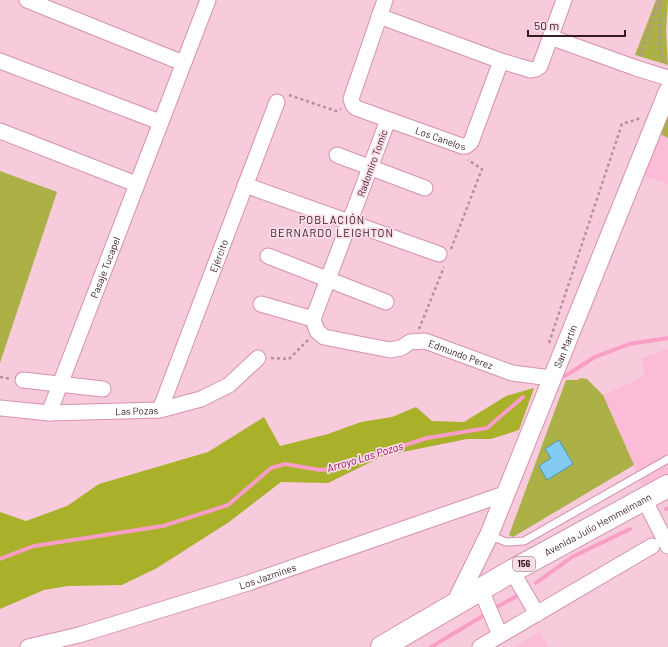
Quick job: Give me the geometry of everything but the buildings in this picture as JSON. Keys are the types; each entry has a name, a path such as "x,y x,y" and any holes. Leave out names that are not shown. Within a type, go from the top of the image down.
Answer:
{"highway":[{"name":"Avenida Julio Hemmelmann","path":"387,646 460,600 668,486"}],"street":[{"path":"27,0 183,64"},
{"path":"352,103 352,95 385,0"},
{"path":"380,16 502,61 529,70 534,70 540,66 564,0"},
{"name":"Pasaje Tucapel","path":"49,413 206,1"},
{"path":"550,37 636,68 667,82"},
{"path":"0,61 160,122"},
{"name":"Los Canelos","path":"352,103 356,108 388,120 462,146 468,146 471,142 502,61"},
{"name":"San Martín","path":"460,600 459,596 489,535 667,82"},
{"name":"Ejército","path":"160,410 277,102"},
{"name":"Radomiro Tomic","path":"315,325 328,279 388,120"},
{"path":"0,131 136,184"},
{"path":"337,156 425,188"},
{"path":"246,185 445,256"},
{"path":"268,256 386,302"},
{"name":"Edmundo Perez","path":"261,304 315,325 324,337 384,350 395,350 415,341 425,341 512,373 551,378"},
{"name":"Las Pozas","path":"0,408 49,413 160,410 201,399 229,385 258,358"},
{"path":"23,380 103,389"},
{"name":"Los Jazmines","path":"28,647 79,635 248,583 504,494"},
{"path":"644,499 668,546"},
{"path":"480,647 652,546"},
{"path":"512,571 537,614"},
{"path":"480,590 500,635"}],"lane":[{"path":"489,535 506,542 524,541 668,459"}],"path":[{"path":"636,68 660,0"},
{"path":"660,0 660,44 667,82"},
{"path":"277,102 280,92 336,111 352,103"},
{"path":"547,346 622,124 646,117"},
{"path":"415,341 445,256 482,169 468,160 468,146"},
{"path":"258,358 289,359 315,325"}],"shaded area":[{"path":"660,134 668,138 668,185 643,175"},
{"path":"668,348 668,480 646,493 603,395 645,376 641,359"},
{"path":"534,388 519,430 491,439 467,439 383,456 328,483 281,482 229,522 157,568 122,585 68,586 44,590 0,609 0,512 26,521 67,506 99,484 208,452 264,417 280,446 328,434 361,422 392,417 416,407 432,421 464,422 506,396"},
{"path":"540,632 548,647 514,647"}],"green space":[{"path":"656,0 668,0 666,31 668,65 635,55"},
{"path":"668,115 668,138 660,134"},
{"path":"0,171 57,192 0,363"},
{"path":"581,378 587,379 603,395 634,465 513,537 509,535 566,380 577,380"}],"waterway":[{"name":"Arroyo Las Pozas","path":"565,376 595,357 629,344 668,338"},
{"name":"Arroyo Las Pozas","path":"0,559 34,546 163,526 228,505 271,468 285,464 320,470 330,469 427,438 487,428 523,397"},
{"path":"536,583 572,557 630,529"},
{"path":"495,608 517,596"},
{"path":"431,647 483,616"}],"district":[{"name":"POBLACIÓN BERNARDO LEIGHTON","path":"332,226"}]}
